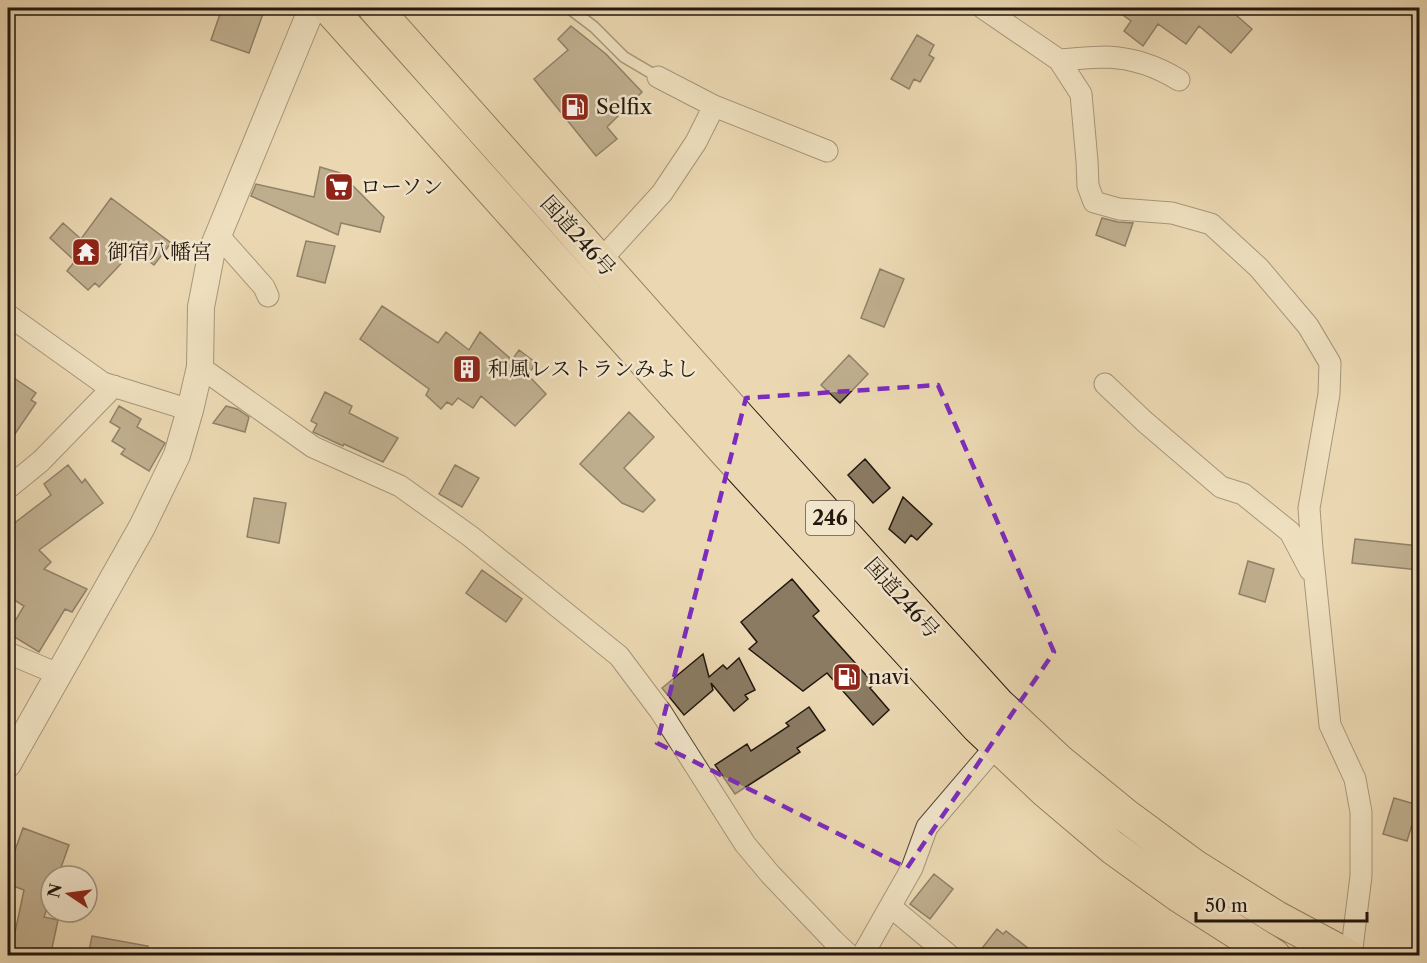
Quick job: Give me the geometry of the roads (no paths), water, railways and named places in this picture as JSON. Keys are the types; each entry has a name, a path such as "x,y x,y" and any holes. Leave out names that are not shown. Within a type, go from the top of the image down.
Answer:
{"highway":[{"name":"国道246号","path":"329,8 728,454 978,727 1047,792 1112,847 1180,896 1274,956"},
{"name":"国道246号","path":"375,8 998,704 1059,761 1125,815 1194,866 1277,918 1350,956"}],"street":[{"path":"8,764 142,527 177,455 200,367 201,307 212,250 312,8"},
{"path":"983,8 1059,60 1081,94 1088,186 1094,202 1119,209 1172,213 1210,224 1259,268 1308,327 1330,363 1329,394 1309,508 1330,725 1355,779 1361,812 1361,876 1350,956"},
{"path":"1059,60 1107,57 1134,61 1166,72 1179,80"},
{"path":"658,77 714,106 827,151"},
{"path":"600,261 662,193 696,142 714,106"},
{"path":"218,235 264,287 268,296"},
{"path":"8,315 103,383 190,410"},
{"path":"200,367 312,447 400,486 470,536 619,656 661,712 745,844 770,874 850,956"},
{"path":"1105,384 1145,422 1221,487 1243,494 1290,532 1315,579"},
{"path":"8,488 41,461 114,386"},
{"path":"8,653 58,674"},
{"path":"862,956 912,868 927,827 997,745"},
{"path":"891,907 951,956"}],"lane":[{"path":"569,8 594,27 624,57 658,77"}],"place":[{"name":"Selfix","path":"575,107"},
{"name":"ローソン","path":"339,187"},
{"name":"御宿八幡宮","path":"86,252"},
{"name":"和風レストランみよし","path":"467,369"},
{"name":"navi","path":"847,677"}]}
